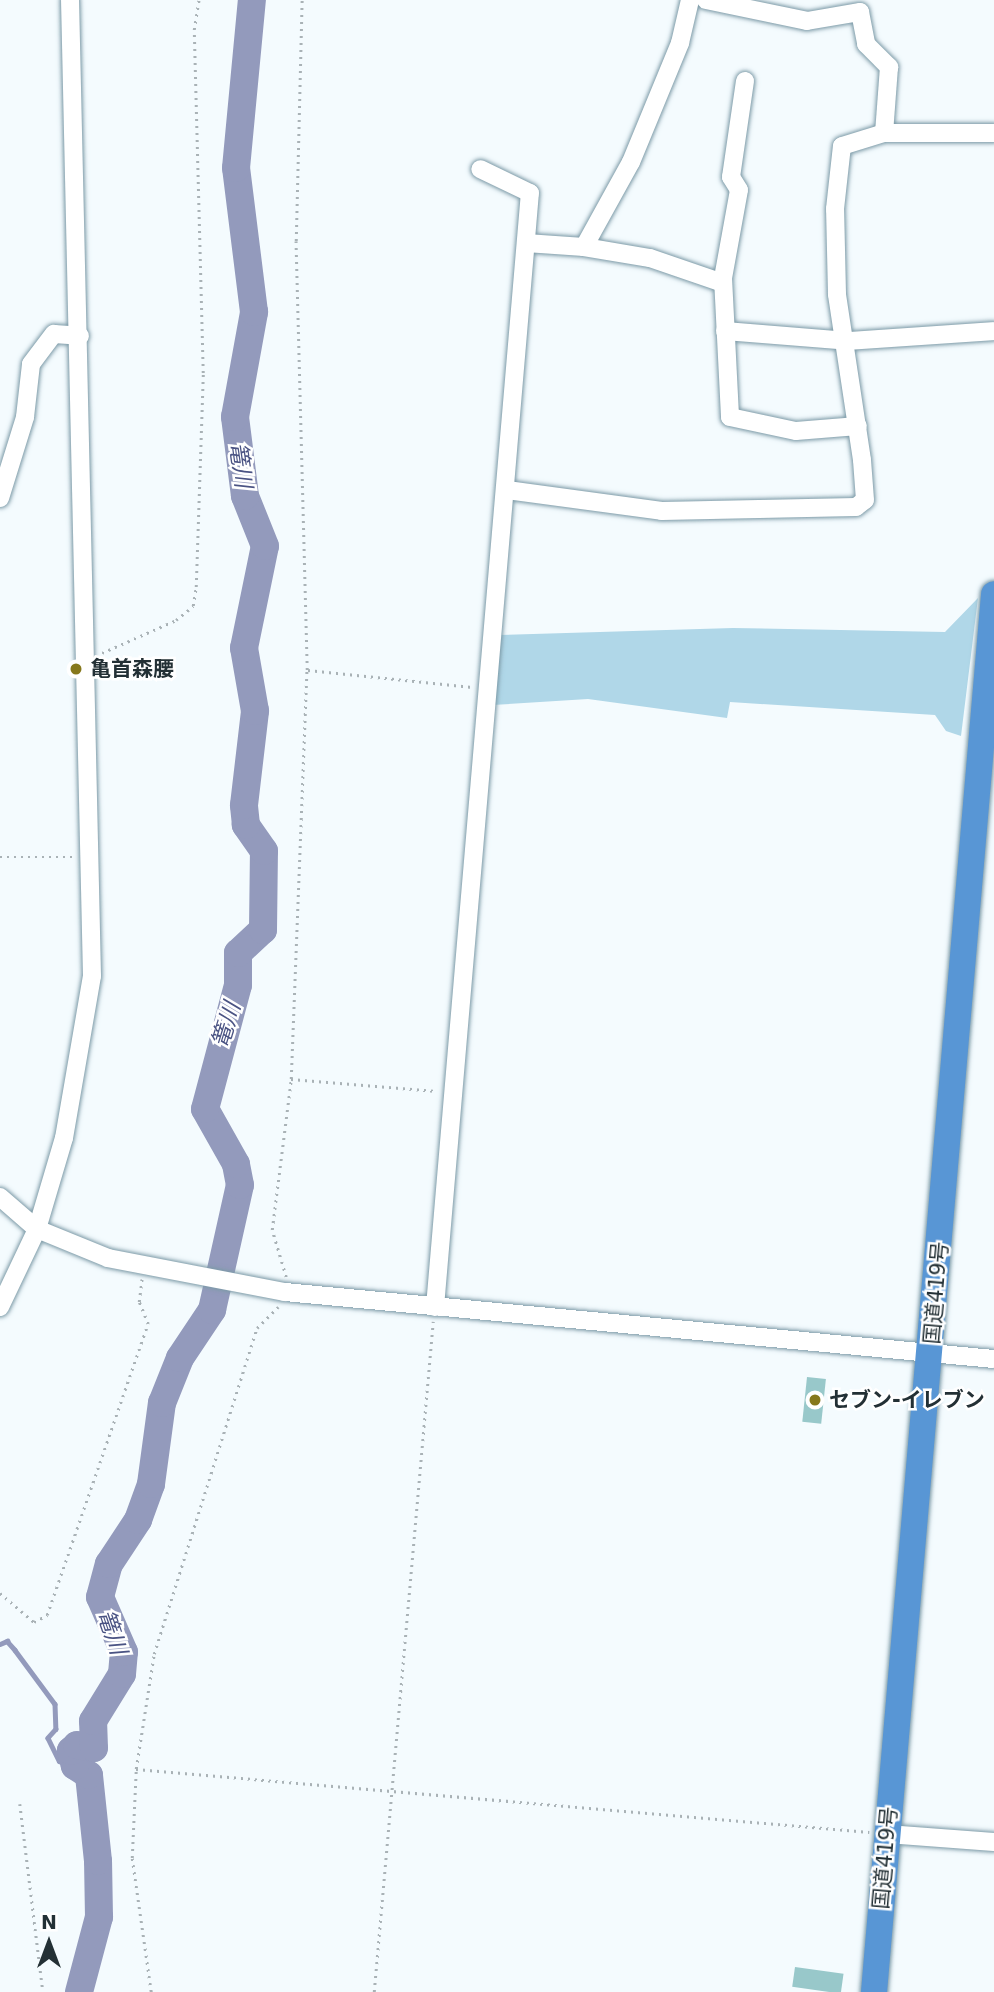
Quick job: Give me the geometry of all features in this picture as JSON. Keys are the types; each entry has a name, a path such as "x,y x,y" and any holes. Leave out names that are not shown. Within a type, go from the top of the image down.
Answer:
{"highway":[{"name":"国道419号","path":"874,1992 990,678 994,593"}],"street":[{"path":"0,1307 37,1229 89,1020 93,858 70,0"},
{"path":"584,247 631,162 680,43 690,0"},
{"path":"706,0 807,21 860,12 866,44 889,67 884,133"},
{"path":"745,81 732,177 739,190 723,283 726,398 734,422 796,431 858,426"},
{"path":"507,490 663,511 856,507 865,500 848,341 836,281 842,146 848,139 884,133 994,133"},
{"path":"435,1307 507,490 530,193 480,169"},
{"path":"526,243 584,247 650,258 723,283"},
{"path":"725,331 848,341 994,331"},
{"path":"0,498 25,417 32,364 54,334 80,336"},
{"path":"0,1197 37,1229 144,1267 285,1292 994,1359"},
{"path":"887,1834 994,1842"}],"path":[{"path":"89,658 176,620 193,606 196,587 203,373 194,30 199,0"},
{"path":"151,1992 132,1858 136,1769 154,1654 257,1328 272,1319 285,1292 286,1264 272,1230 291,1079 307,670 296,228 302,0"},
{"path":"307,670 489,688"},
{"path":"0,857 93,858"},
{"path":"291,1079 454,1093"},
{"path":"0,1594 34,1622 47,1615 148,1324 139,1302 144,1267"},
{"path":"374,1992 435,1307"},
{"path":"136,1769 392,1789 887,1834"},
{"path":"20,1804 43,1992"}],"shaded area":[{"path":"978,598 961,736 946,731 935,715 730,702 727,718 588,699 492,705 499,635 733,628 945,632"}],"building":[{"name":"セブン-イレブン","path":"807,1377 826,1379 821,1424 802,1422"},
{"path":"795,1967 844,1974 841,1992 792,1987"}],"waterway":[{"name":"篭川","path":"79,1992 99,1917 98,1861 89,1775 75,1766 71,1751 77,1745 94,1748 93,1721 122,1674 124,1652 100,1597 109,1564 138,1520 151,1484 162,1403 180,1358 212,1310 240,1185 236,1164 205,1109 238,985 238,953 263,930 264,851 246,825 244,805 255,711 244,648 265,546 245,496 235,417 254,312 236,168 252,0"},
{"path":"0,1644 7,1641 55,1704 56,1729 48,1738 59,1761 75,1766"}],"place":[{"name":"亀首森腰","path":"76,669"},
{"name":"セブン-イレブン","path":"815,1400"}]}
